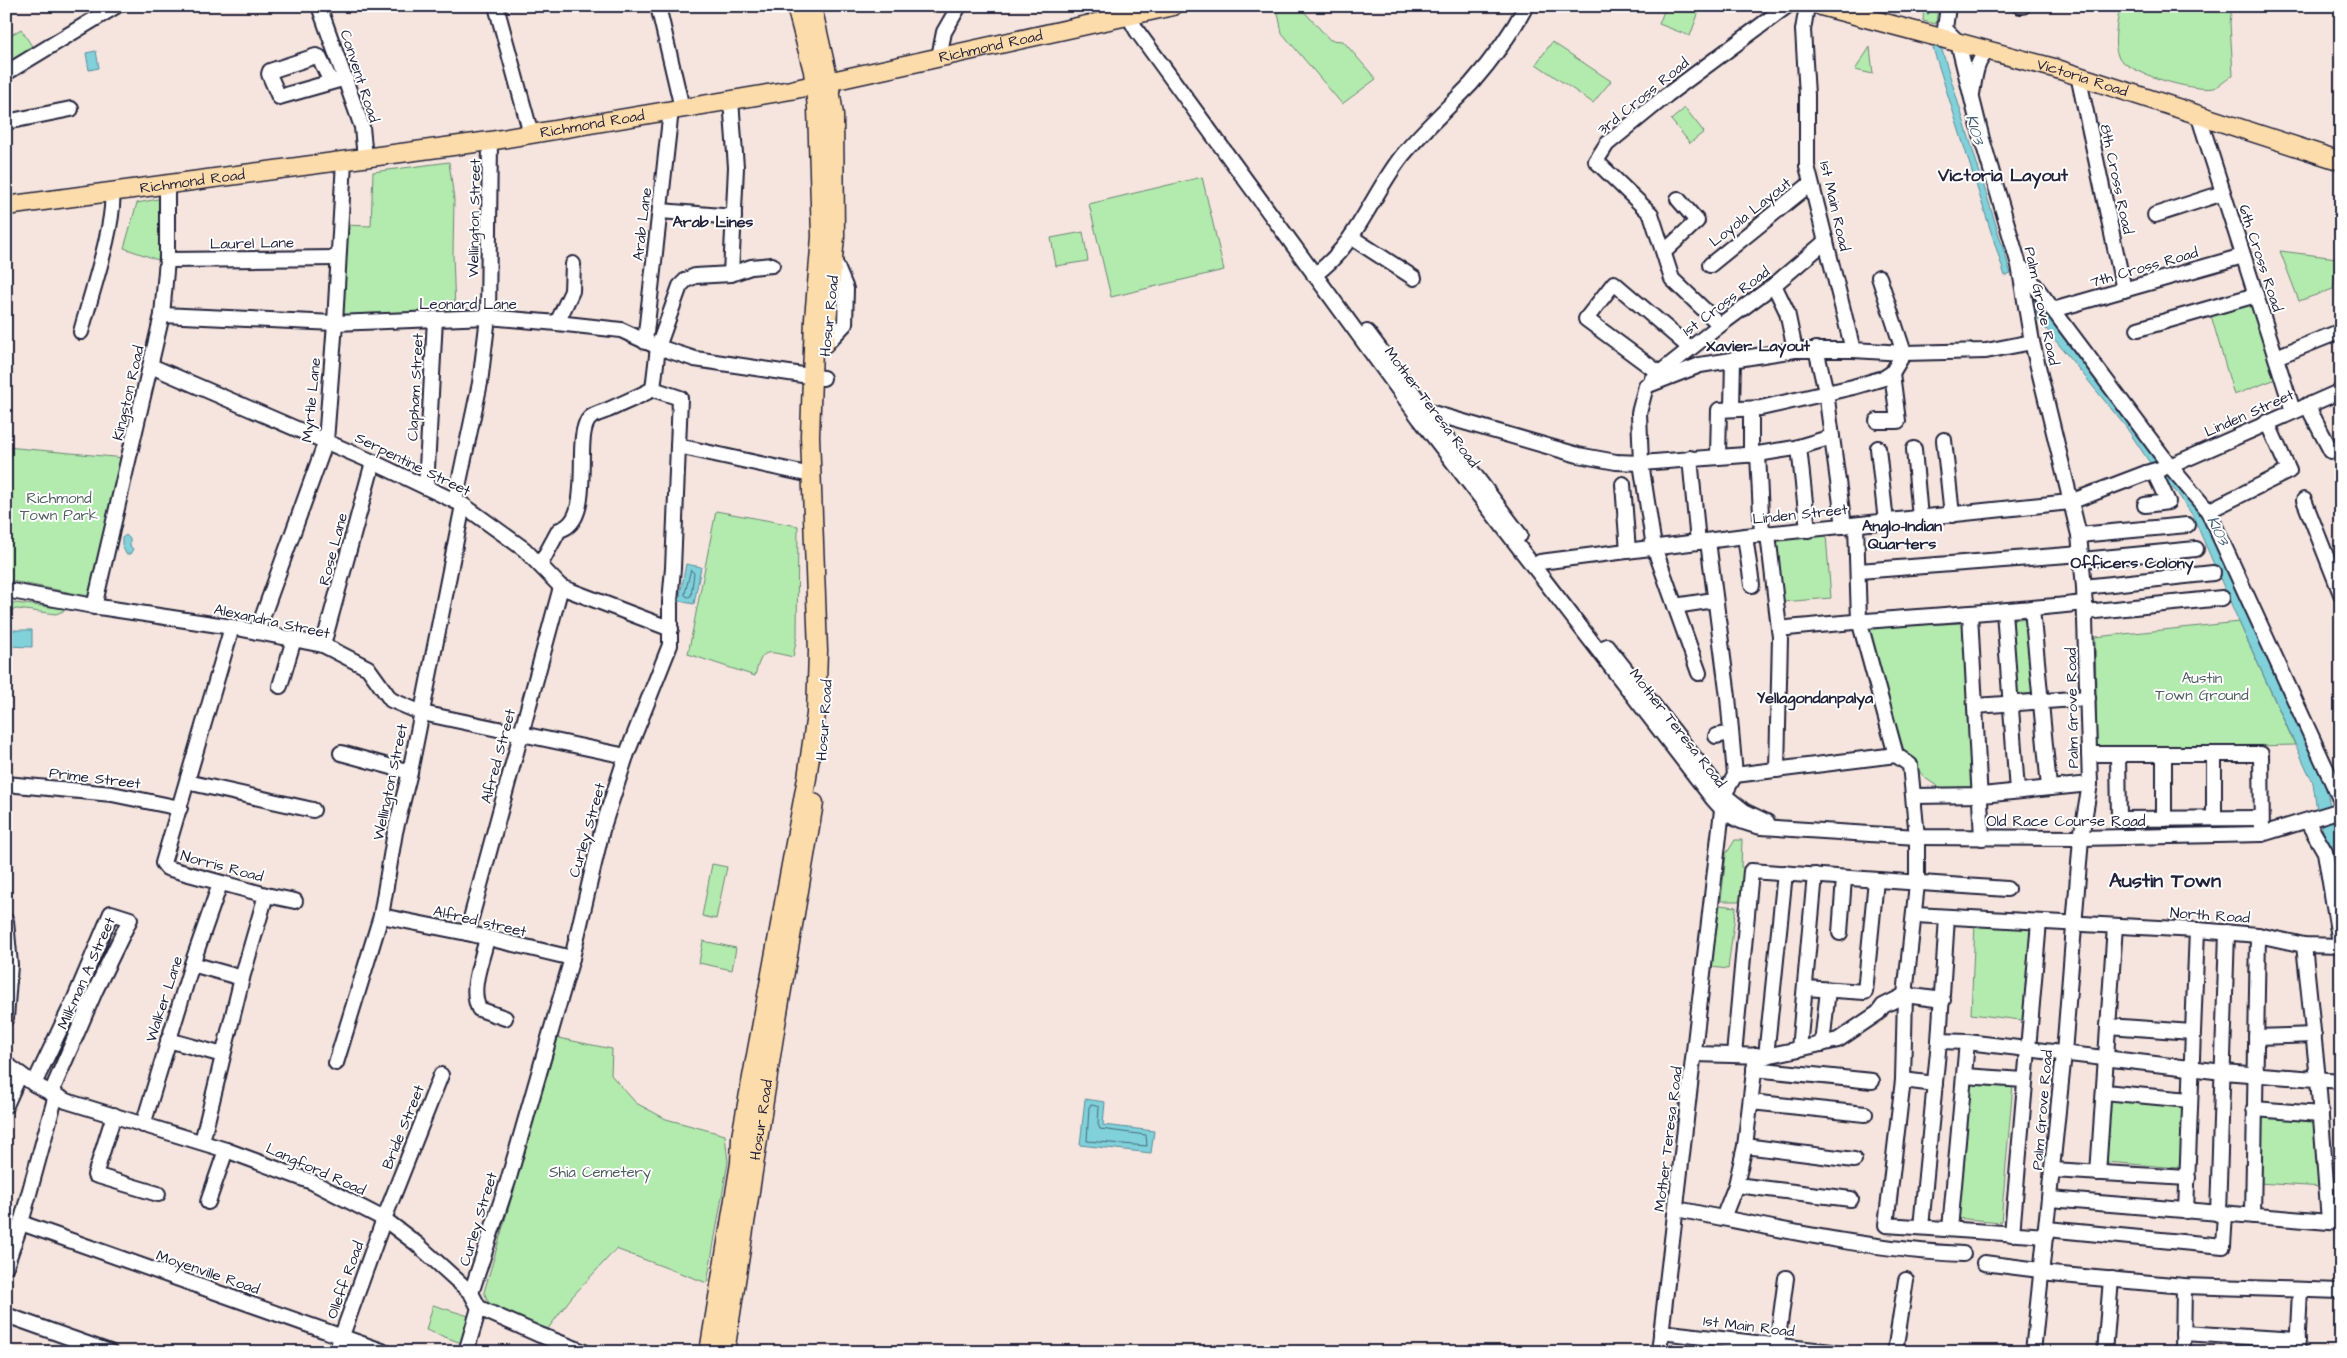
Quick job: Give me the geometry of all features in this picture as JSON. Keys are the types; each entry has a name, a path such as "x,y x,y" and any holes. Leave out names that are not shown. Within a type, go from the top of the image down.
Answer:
{"main road":[{"path":"796,6 813,71 822,84"},
{"path":"812,6 822,84"},
{"name":"Richmond Road","path":"6,206 490,141 792,90 1131,11 1173,6"},
{"name":"Victoria Road","path":"1821,6 1949,37 2078,75 2341,162"},
{"name":"Hosur Road","path":"709,1352 740,1164 741,1137 807,778 816,714 818,651 811,475 811,377 821,237 818,115 822,84"},
{"name":"Hosur Road","path":"725,1352 775,1030 819,777 826,715 827,591 821,439 811,377 825,345 834,260 836,154 834,115 822,84"},
{"path":"792,90 808,102 818,115"}],"street":[{"path":"6,73 116,6"},
{"name":"Convent Road","path":"319,6 362,127 365,158"},
{"path":"496,6 531,134"},
{"name":"Arab Lane","path":"652,345 647,322 661,211 677,109 658,6"},
{"path":"939,57 944,32 959,6"},
{"path":"1318,272 1332,260 1351,237 1401,157 1472,82 1513,32 1526,6"},
{"name":"3rd Cross Road","path":"1720,325 1672,279 1651,214 1596,162 1607,144 1667,95 1787,6"},
{"name":"1st Main Road","path":"1806,6 1803,30 1807,95 1806,166 1853,350"},
{"name":"Palm Grove Road","path":"1948,6 1949,37 1965,76 2019,265 2032,342 2079,535 2086,608 2090,784 2081,838 2076,923 2064,1053 2047,1232 2040,1272 2033,1352"},
{"name":"Mother Teresa Road","path":"1131,11 1318,272 1420,419 1536,564 1724,795 1744,811 1764,821 1789,828"},
{"path":"1971,100 1977,67 1982,57 1989,50"},
{"name":"8th Cross Road","path":"2078,75 2124,290"},
{"path":"331,82 346,78"},
{"path":"731,100 736,167 731,274"},
{"path":"6,122 71,109"},
{"name":"6th Cross Road","path":"2198,114 2293,411"},
{"name":"Wellington Street","path":"336,1063 381,916 395,832 422,712 480,382 488,317 490,141"},
{"name":"Myrtle Lane","path":"257,632 326,441 344,161"},
{"name":"Kingston Road","path":"94,607 162,315 167,260 167,183"},
{"name":"Loyola Layout","path":"1710,264 1810,184"},
{"path":"81,332 107,236 113,200 112,191"},
{"path":"2155,215 2223,193"},
{"path":"1664,252 1697,221 1678,199"},
{"path":"661,211 734,217"},
{"path":"1351,237 1414,278"},
{"name":"1st Cross Road","path":"1646,386 1690,348 1774,285 1826,241"},
{"name":"7th Cross Road","path":"2053,310 2243,256"},
{"name":"Laurel Lane","path":"167,260 337,258"},
{"path":"557,323 570,296 573,264"},
{"path":"2019,265 2170,466 2208,511 2338,808"},
{"path":"540,565 559,530 572,524 582,492 584,428 590,418 653,389 652,345 666,327 675,295 686,280 696,276 731,274 751,267 772,266"},
{"name":"Mother Teresa Road","path":"1318,272 1429,412 1536,564 1722,810 1740,823 1761,827 1789,828"},
{"path":"1718,456 1719,410 1761,408 1826,392 1853,388 1884,378 1892,373 1904,353 1879,277"},
{"path":"1659,373 1586,320 1614,283 1690,348"},
{"path":"1774,285 1787,312 1795,350"},
{"path":"2138,329 2256,295"},
{"name":"Leonard Lane","path":"162,315 335,323 488,317 557,323 621,330 652,345 694,358 811,377"},
{"name":"Clapham Street","path":"426,487 435,319"},
{"path":"647,322 666,327"},
{"path":"2276,357 2341,331"},
{"path":"1699,673 1654,547 1641,463 1639,413 1646,386 1700,366 1795,350 1853,350 1904,353 1986,352 2032,342"},
{"path":"1816,349 1826,392 1832,436 1859,571 1859,620 1896,755 1910,765 1914,796 1917,837 1915,915 1905,995 1903,1080 1886,1225 2012,1234 2047,1232 2223,1246 2223,1072 2227,932"},
{"path":"1732,409 1733,359"},
{"name":"Serpentine Street","path":"151,366 326,441 459,503 524,549 562,586 671,629"},
{"path":"1877,421 1898,421 1892,373"},
{"name":"Curley Street","path":"471,1293 508,1181 572,958 587,885 602,830 626,756 670,645 670,602 680,398 653,389"},
{"name":"Linden Street","path":"1536,564 1745,536 2070,502 2170,466 2341,391"},
{"path":"2307,405 2336,449"},
{"path":"1751,408 1754,454 1779,629 1777,770"},
{"path":"1429,412 1578,455 1616,462 1641,463 1754,454 1799,447 1832,436"},
{"path":"2208,511 2289,471 2267,422"},
{"path":"1944,440 1952,515"},
{"path":"678,446 811,475"},
{"path":"1799,447 1808,530"},
{"path":"1878,448 1886,522"},
{"path":"1914,449 1920,518"},
{"path":"1690,458 1714,600 1731,733 1735,775 1724,795"},
{"name":"Rose Lane","path":"323,645 373,462"},
{"path":"2145,505 2168,502 2155,474 2147,473"},
{"path":"1623,484 1628,551"},
{"path":"2304,500 2341,594"},
{"path":"2079,535 2187,525"},
{"path":"1745,536 1752,585"},
{"path":"1859,571 2196,549"},
{"path":"2084,587 2213,574"},
{"name":"Alfred Street","path":"468,933 562,586"},
{"name":"Alexandra Street","path":"6,590 94,607 232,627 323,645 368,668 391,700 422,712 626,756"},
{"path":"1779,629 1859,620 2032,609 2086,608 2222,598"},
{"path":"1675,606 1714,600"},
{"path":"2032,609 2049,787"},
{"path":"2004,611 2009,704 2017,791"},
{"path":"1970,614 1982,795 1982,838"},
{"name":"Norris Road","path":"202,1142 242,978 266,895 220,884 164,866 164,860 232,627"},
{"path":"280,686 294,639"},
{"path":"1975,706 2088,698"},
{"path":"1716,736 1731,733"},
{"path":"341,753 410,772"},
{"path":"2089,754 2261,754 2262,834"},
{"path":"2118,754 2119,820 2261,818"},
{"path":"2164,754 2164,819"},
{"path":"2214,754 2214,818"},
{"path":"1735,775 1896,755"},
{"path":"187,782 313,810"},
{"name":"Prime Street","path":"6,784 112,794 180,808"},
{"path":"1914,796 1982,795 2090,784"},
{"name":"Mother Teresa Road","path":"1659,1352 1724,795"},
{"name":"Old Race Course Road","path":"1789,828 1917,837 1982,838 2262,834 2313,819 2338,808"},
{"path":"2313,819 2325,852 2341,947"},
{"path":"1734,1055 1751,871 2007,889"},
{"path":"1723,1218 1736,1186 1745,1146 1785,873"},
{"path":"1799,1049 1815,875"},
{"path":"1840,933 1844,878"},
{"path":"1805,988 1866,992 1876,880"},
{"name":"Walker Lane","path":"142,1124 192,964 220,884"},
{"path":"266,895 296,901"},
{"name":"Milkman A Street","path":"34,1084 75,998 111,913 130,919 96,989 54,1094"},
{"name":"North Road","path":"1915,915 2227,932 2258,935 2304,944 2341,947"},
{"name":"Alfred street","path":"381,916 468,933 572,958"},
{"path":"1921,1227 1943,1000 1947,917"},
{"path":"6,922 10,965 6,1018"},
{"path":"2012,1234 2039,922"},
{"path":"2098,1173 2115,926"},
{"path":"2186,1211 2197,930"},
{"path":"2253,1216 2258,935"},
{"path":"487,938 477,978 475,999 480,1009 505,1018"},
{"path":"2050,1199 2335,1222 2321,1114 2304,944"},
{"path":"192,964 242,978"},
{"path":"1822,1044 1828,990"},
{"path":"1759,1060 1838,1040 1878,1013 1883,1006 1905,995 1943,1000"},
{"path":"2108,1026 2192,1032"},
{"path":"2256,1037 2314,1035"},
{"path":"168,1040 223,1055"},
{"path":"1939,1041 1967,1042 2191,1066 2223,1072 2341,1081"},
{"path":"1950,1229 1967,1042"},
{"path":"1695,1054 1734,1055 1872,1081"},
{"name":"Langford Road","path":"6,1064 34,1084 66,1101 202,1142 303,1178 384,1219 416,1244 471,1293 479,1308"},
{"path":"6,1105 20,1074"},
{"name":"Bride Street","path":"384,1219 441,1075"},
{"path":"1964,1076 2024,1080"},
{"path":"1903,1080 1935,1084"},
{"path":"2104,1092 2189,1100"},
{"path":"6,1266 21,1223 54,1094"},
{"path":"1752,1102 1864,1114"},
{"path":"2254,1109 2321,1114"},
{"path":"114,1115 95,1175 158,1194"},
{"path":"1745,1146 1854,1160"},
{"path":"208,1202 226,1150"},
{"path":"2052,1170 2188,1178"},
{"path":"1736,1186 1851,1199"},
{"path":"1676,1209 1856,1245 1924,1253 1963,1254"},
{"name":"Olleff Road","path":"336,1352 384,1219"},
{"name":"Moyenville Road","path":"21,1223 385,1352"},
{"path":"1984,1263 2040,1272 2184,1286 2341,1291"},
{"path":"1777,1345 1786,1278"},
{"path":"2105,1352 2111,1279"},
{"path":"1895,1352 1906,1280"},
{"path":"2183,1352 2184,1286"},
{"path":"2183,1333 2298,1346 2300,1290"},
{"path":"466,1352 479,1308 584,1352"},
{"path":"6,1315 101,1350"},
{"name":"1st Main Road","path":"1661,1332 1832,1352"}],"green space":[{"path":"1299,6 1330,40 1343,41 1376,79 1342,104 1282,33 1277,8"},
{"path":"1666,6 1701,6 1690,36 1659,24"},
{"path":"1924,6 1938,6 1936,24 1923,21"},
{"path":"2120,6 2232,6 2230,23 2233,75 2216,87 2204,88 2162,80 2134,69 2118,56 2116,50 2116,31"},
{"path":"21,29 33,48 6,65 6,38"},
{"path":"1552,42 1611,81 1593,103 1536,64"},
{"path":"1870,47 1873,74 1855,70"},
{"path":"1685,108 1704,132 1690,143 1671,120"},
{"path":"449,162 454,199 455,311 340,316 343,225 371,226 373,172"},
{"path":"1202,177 1224,270 1111,297 1089,204"},
{"path":"163,198 158,260 124,248 137,203"},
{"path":"1083,232 1088,261 1056,266 1051,238"},
{"path":"2280,251 2337,258 2333,289 2299,301"},
{"path":"2250,302 2276,379 2234,395 2210,312"},
{"name":"Richmond Town Park","path":"6,447 125,458 93,597 6,580"},
{"path":"716,511 798,526 797,636 793,657 777,653 766,653 760,660 755,676 688,654"},
{"path":"1826,535 1831,598 1782,602 1777,539"},
{"path":"6,602 68,609 56,614 17,609 6,611"},
{"path":"2029,618 2037,693 2016,695 2008,620"},
{"name":"Austin Town Ground","path":"2239,622 2295,745 2097,750 2095,637"},
{"path":"1965,623 1977,788 1948,789 1937,786 1925,778 1905,754 1864,627"},
{"path":"1735,840 1742,840 1741,867 1746,868 1744,901 1721,901 1726,854"},
{"path":"712,864 727,867 716,919 702,916"},
{"path":"1720,905 1736,907 1728,969 1711,967"},
{"path":"1975,923 2035,926 2029,1021 1971,1014"},
{"path":"703,941 736,948 732,970 699,963"},
{"name":"Shia Cemetery","path":"558,1038 612,1049 611,1075 636,1103 666,1119 725,1135 728,1162 707,1283 616,1249 571,1298 547,1330 490,1306 484,1292"},
{"path":"1966,1080 2013,1084 2001,1222 1954,1218"},
{"path":"2111,1099 2185,1104 2180,1168 2106,1162"},
{"path":"2256,1113 2318,1119 2324,1187 2257,1183"},
{"path":"433,1305 472,1317 464,1344 426,1330"}],"water":[{"path":"1938,45 1941,47 2011,274 2005,276 1933,48"},
{"path":"96,51 99,68 89,70 86,53"},
{"path":"2033,290 2165,461 2205,521 2325,784 2341,851 2341,926 2335,872 2317,810 2313,783 2193,516 2178,494 2152,466 2126,427 2038,319"},
{"path":"126,535 130,539 130,546 133,549 130,554 126,554 122,545 122,538"},
{"path":"686,564 701,567 694,604 679,601"},
{"path":"6,630 32,630 32,647 6,646"},
{"path":"1085,1099 1105,1102 1103,1125 1154,1131 1151,1153 1080,1145"}],"waterway":[{"name":"K103","path":"1928,6 1928,13"}],"district":[{"name":"Victoria Layout","path":"2003,175"},
{"name":"Arab Lines","path":"713,221"},
{"name":"Xavier Layout","path":"1758,345"},
{"name":"Anglo-Indian Quarters","path":"1902,534"},
{"name":"Officers Colony","path":"2132,562"},
{"name":"Yellagondanpalya","path":"1815,697"},
{"name":"Austin Town","path":"2165,880"}]}
